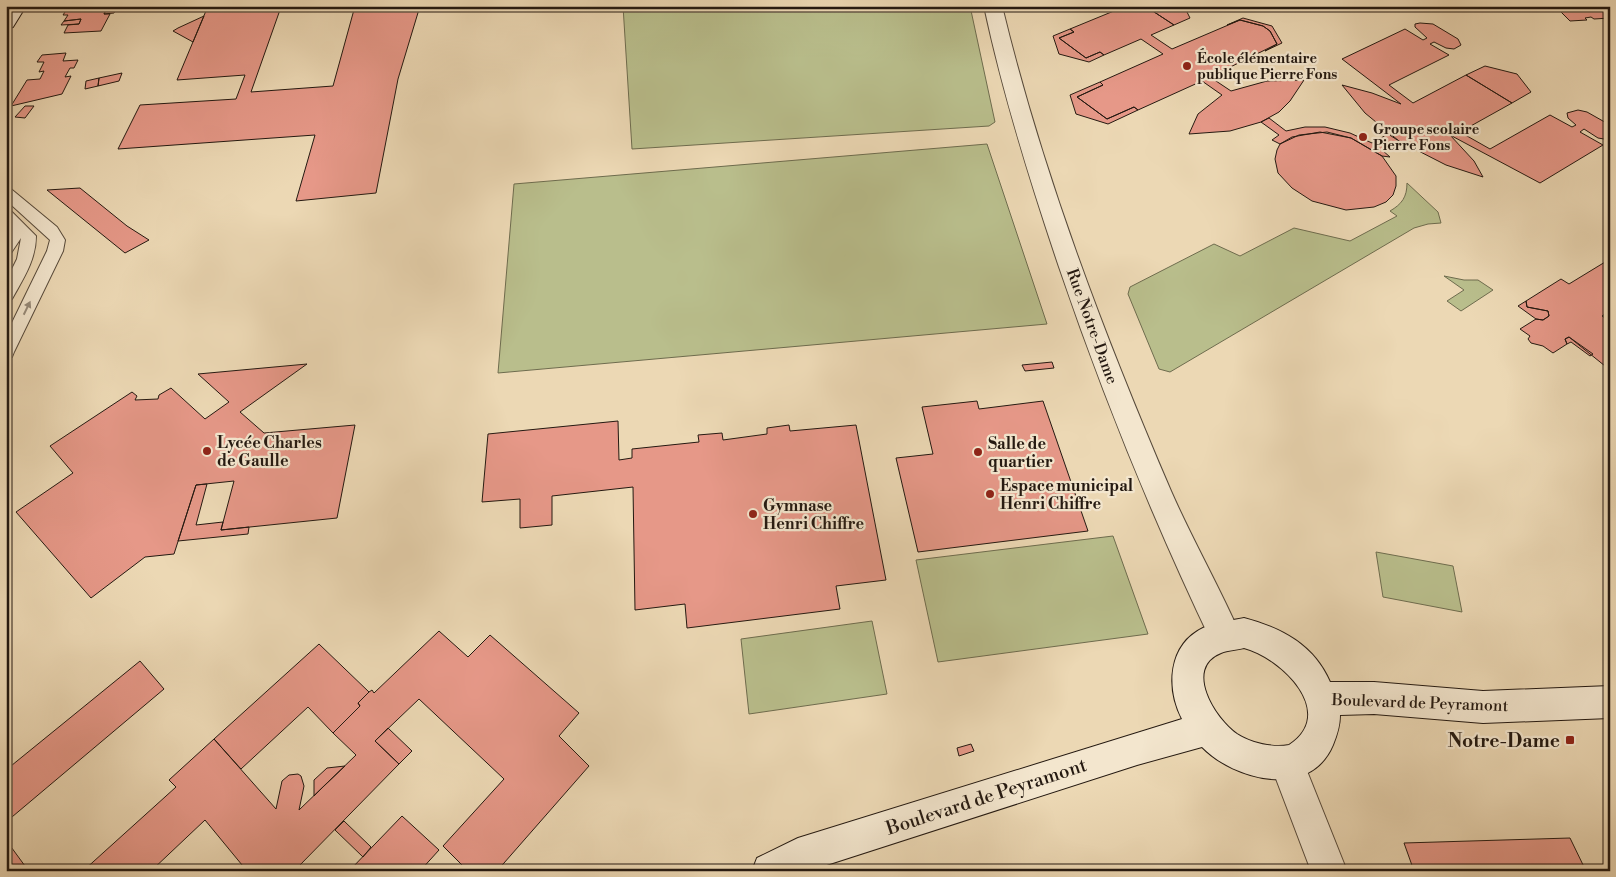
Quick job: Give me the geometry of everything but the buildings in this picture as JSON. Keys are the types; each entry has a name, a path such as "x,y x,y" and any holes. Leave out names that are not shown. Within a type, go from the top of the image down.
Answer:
{"street":[{"path":"6,23 17,6"},
{"name":"Rue Notre-Dame","path":"993,6 1023,125 1084,303 1139,447 1199,585 1224,634"},
{"path":"1244,633 1265,638 1285,649 1302,664 1315,683 1320,699 1323,724 1317,742 1304,755 1287,763 1266,764 1244,758 1222,746 1205,729 1193,709 1189,695 1188,669 1196,653 1208,641 1224,634 1244,633"},
{"name":"Boulevard de Peyramont","path":"1320,699 1374,698 1483,707 1610,702"},
{"name":"Boulevard de Peyramont","path":"770,871 807,853 1137,748 1205,729"},
{"path":"1287,763 1329,871"}],"lane":[{"path":"6,192 52,231 58,240 55,251 6,352"},
{"path":"6,215 29,236 29,248 6,295"},
{"path":"6,249 18,226"}],"green space":[{"path":"623,6 970,6 995,122 989,126 632,149"},
{"path":"987,144 1047,324 498,373 514,184"},
{"path":"1407,183 1438,212 1441,223 1414,228 1170,372 1159,369 1128,294 1130,287 1214,244 1240,256 1294,228 1350,241 1397,216 1390,211 1403,200"},
{"path":"1444,276 1464,280 1478,280 1493,290 1461,311 1447,301 1464,290"},
{"path":"1113,536 1148,634 938,662 916,560"},
{"path":"1376,552 1453,566 1462,612 1383,597"},
{"path":"872,621 887,694 749,714 741,639"}],"place":[{"name":"École élémentaire publique Pierre Fons","path":"1187,66"},
{"name":"Groupe scolaire Pierre Fons","path":"1363,137"},
{"name":"Lycée Charles de Gaulle","path":"207,451"},
{"name":"Salle de quartier","path":"978,452"},
{"name":"Espace municipal Henri Chiffre","path":"990,494"},
{"name":"Gymnase Henri Chiffre","path":"753,514"},
{"name":"Notre-Dame","path":"1570,740"}]}
